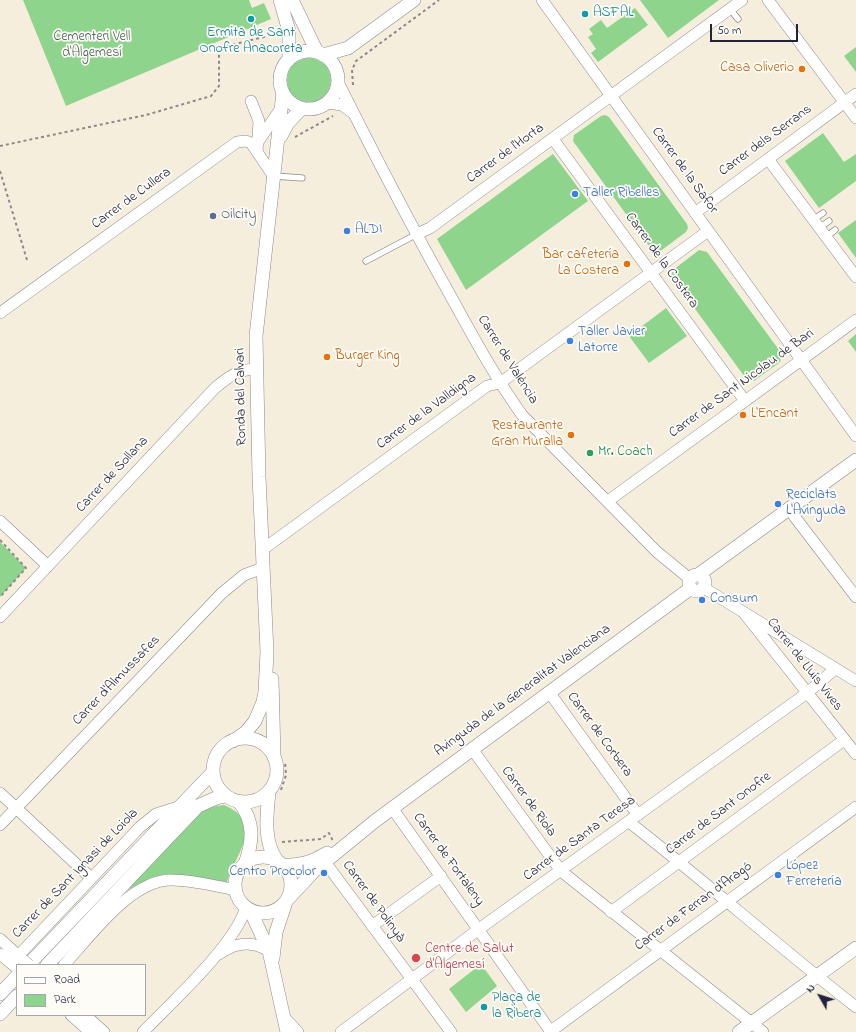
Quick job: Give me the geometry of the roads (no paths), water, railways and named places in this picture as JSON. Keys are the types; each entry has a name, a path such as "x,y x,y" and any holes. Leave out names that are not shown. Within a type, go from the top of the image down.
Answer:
{"street":[{"path":"280,0 289,31 290,46 288,60 281,75 283,92 294,105 302,108 317,108 327,103 333,96 341,59 348,48 414,0"},
{"path":"292,0 320,54 330,60 337,76"},
{"name":"Carrer de la Safor","path":"542,0 856,436"},
{"name":"Carrer de l'Horta","path":"417,234 430,228 742,0"},
{"path":"768,0 856,118"},
{"path":"288,60 302,52 320,54 348,48"},
{"name":"Carrer de València","path":"337,76 354,114 417,234 500,383 522,415 657,552 744,613 856,681"},
{"name":"Ronda del Calvari","path":"233,741 249,729 260,712 265,692 267,652 262,550 257,369 258,308 274,176 284,141 282,108 283,92"},
{"name":"Carrer dels Serrans","path":"694,213 856,94"},
{"path":"251,101 258,121 257,147"},
{"path":"327,103 342,105 354,114"},
{"path":"257,147 282,108"},
{"path":"284,141 288,124 302,108"},
{"path":"258,121 266,124 273,120"},
{"name":"Carrer de la Costera","path":"553,139 745,401"},
{"name":"Carrer de Cullera","path":"0,313 237,142 249,142 257,147 274,176"},
{"path":"768,159 856,277"},
{"name":"Carrer de la Valldigna","path":"262,550 486,386 500,383 708,231"},
{"name":"Carrer de Sant Nicolau de Bari","path":"608,501 856,320"},
{"name":"Carrer de Sollana","path":"0,617 215,388 229,376 248,369 257,369"},
{"name":"Avinguda de la Generalitat Valenciana","path":"280,862 309,862 337,846 375,820 698,582 856,460"},
{"name":"Avinguda de la Generalitat Valenciana","path":"698,582 794,516 856,470"},
{"path":"794,516 856,597"},
{"path":"0,521 48,566"},
{"name":"Carrer d'Almussafes","path":"0,824 222,593 244,575 263,568"},
{"name":"Carrer de Lluís Vives","path":"744,613 856,754"},
{"name":"Ronda del Calvari","path":"267,652 272,668 279,757"},
{"name":"Carrer de Santa Teresa","path":"341,1032 479,929 807,693 835,669"},
{"name":"Carrer de Corbera","path":"549,692 638,815"},
{"path":"272,964 276,932 287,900 291,881 268,840 267,816 274,792 279,757 257,740 241,739 233,741 221,750 214,764 213,772 217,785 226,796 239,802 249,816 252,832 249,852 245,864 237,876 236,890 240,901 248,908 269,951 287,1032"},
{"name":"Carrer de Sant Onofre","path":"611,912 844,740"},
{"name":"Carrer de Riola","path":"472,749 561,871 763,1032"},
{"path":"22,964 213,772"},
{"path":"239,802 255,800 274,792"},
{"path":"0,793 91,878"},
{"path":"48,964 198,806 216,798 226,796"},
{"name":"Carrer de Sant Ignasi de Loiola","path":"22,964 91,878 145,822 156,814 178,807"},
{"name":"Carrer de Ferran d'Aragó","path":"551,1031 856,807"},
{"name":"Carrer de Fortaleny","path":"392,808 479,929"},
{"name":"Avinguda de la Generalitat Valenciana","path":"287,900 325,862 375,820"},
{"path":"629,822 679,861 816,977 856,1007"},
{"path":"245,864 250,860 263,857 280,862"},
{"name":"Carrer de Polinyà","path":"325,862 412,979"},
{"path":"372,926 441,876"},
{"path":"65,964 123,902 134,892 149,884 172,880 236,890"},
{"path":"248,908 267,913 278,909 287,900"},
{"path":"143,1032 215,957 239,924 248,908"},
{"path":"479,929 551,1031"},
{"path":"0,940 20,964"},
{"path":"215,957 232,947 246,944 257,945 269,951"},
{"path":"739,1032 856,948"},
{"path":"0,954 19,964"},
{"path":"0,994 16,972"},
{"path":"412,979 451,1032"},
{"path":"0,1014 16,997"},
{"path":"72,1016 90,1032"},
{"path":"86,1016 104,1032"},
{"path":"283,1016 298,1032"}],"lane":[{"path":"730,9 738,19"},
{"path":"274,176 302,178"},
{"path":"819,228 823,213"},
{"path":"819,228 829,221"},
{"path":"819,228 835,230"},
{"path":"366,261 417,234"}],"place":[{"name":"ASFAL","path":"585,14"},
{"name":"Ermita de Sant Onofre Anacoreta","path":"251,19"},
{"name":"Casa Oliverio","path":"802,69"},
{"name":"Taller Ribelles","path":"575,194"},
{"name":"Oilcity","path":"213,216"},
{"name":"ALDI","path":"347,231"},
{"name":"Bar cafetería La Costera","path":"627,264"},
{"name":"Taller Javier Latorre","path":"570,341"},
{"name":"Burger King","path":"327,357"},
{"name":"L'Encant","path":"743,415"},
{"name":"Restaurante Gran Muralla","path":"571,435"},
{"name":"Mr. Coach","path":"590,453"},
{"name":"Reciclats L'Avinguda","path":"778,504"},
{"name":"Consum","path":"702,600"},
{"name":"Centro Procolor","path":"324,873"},
{"name":"López Ferretería","path":"778,875"},
{"name":"Centre de Salut d'Algemesí","path":"416,958"},
{"name":"Plaça de la Ribera","path":"484,1007"}],"park label":[{"name":"Cementeri Vell d'Algemesí","path":"92,46"}]}
